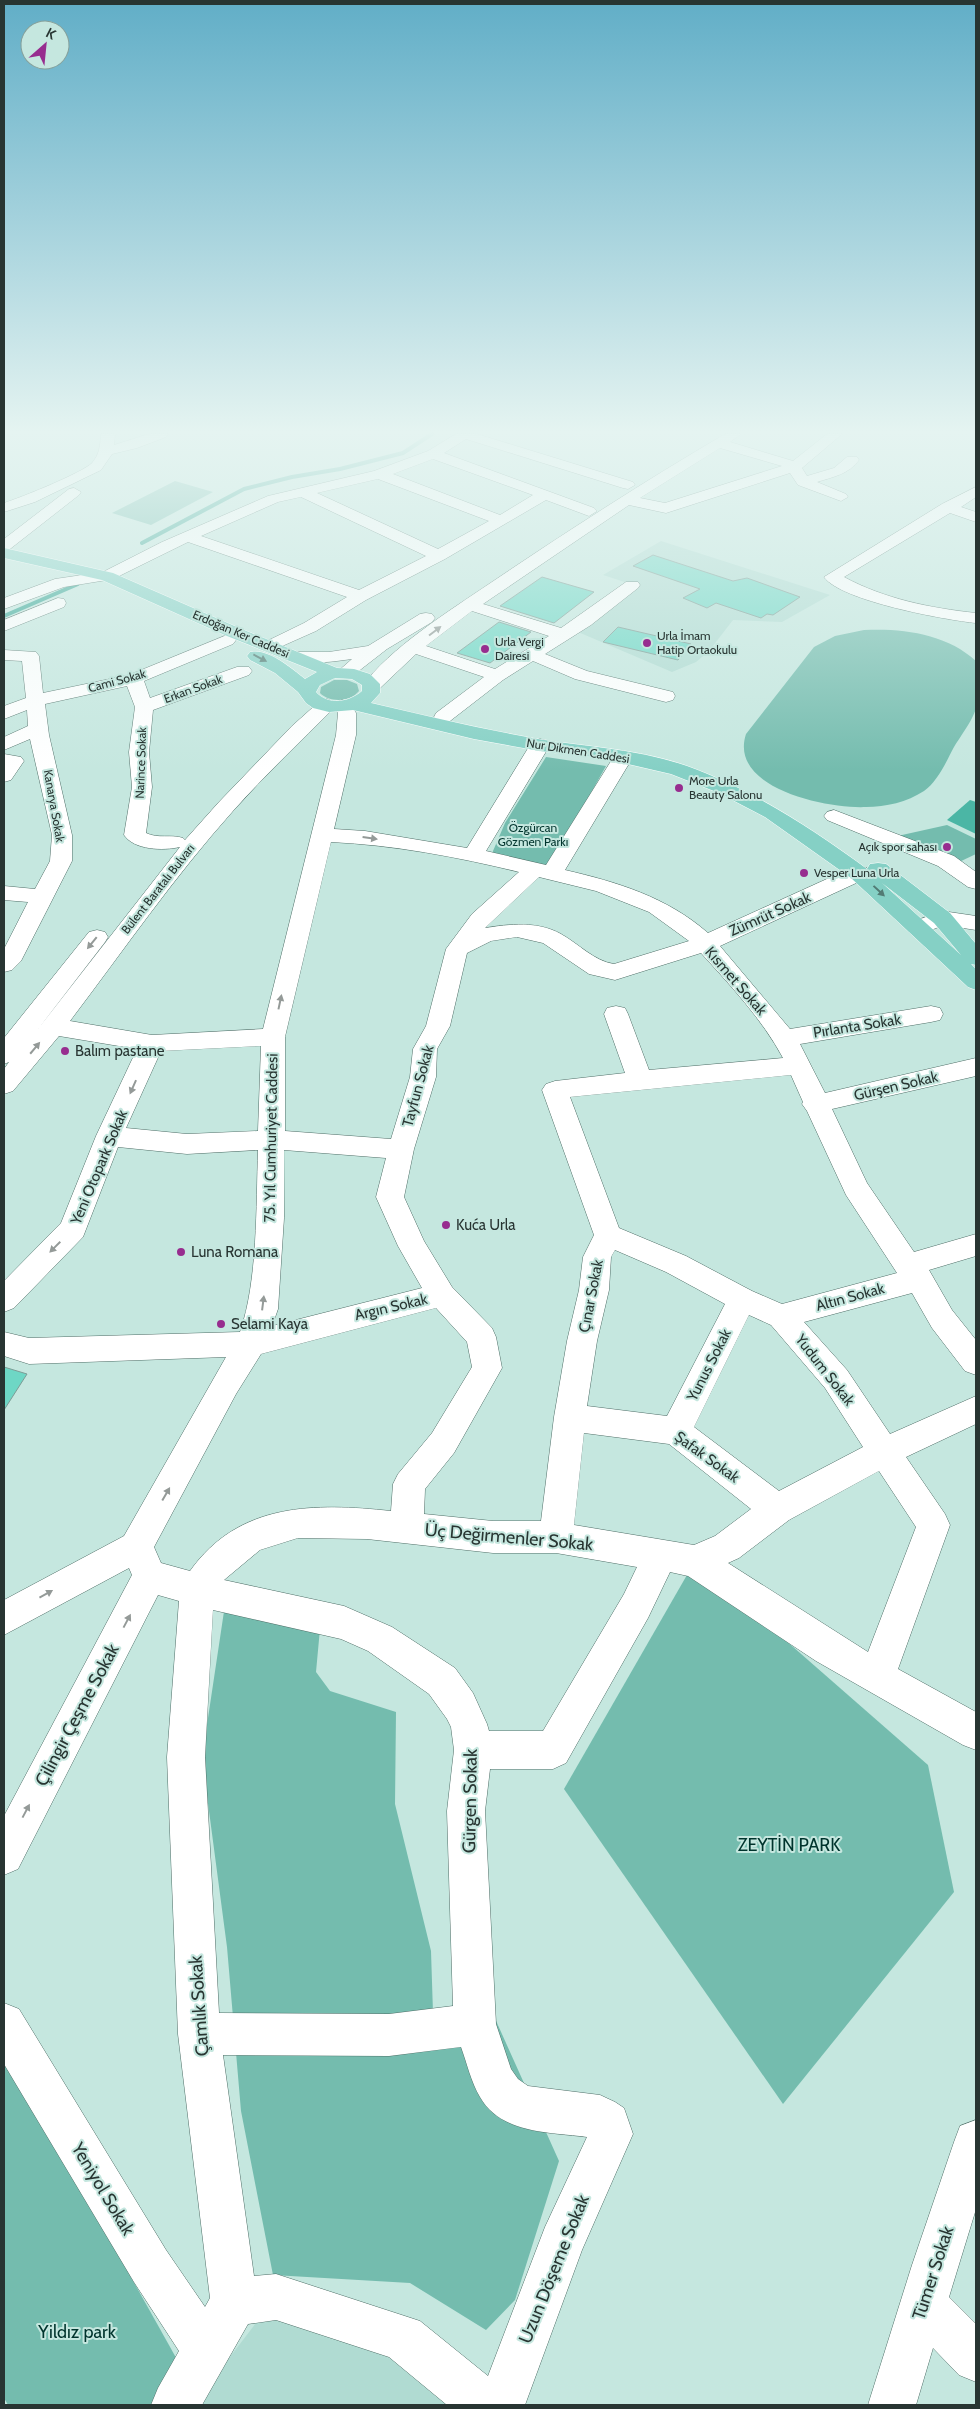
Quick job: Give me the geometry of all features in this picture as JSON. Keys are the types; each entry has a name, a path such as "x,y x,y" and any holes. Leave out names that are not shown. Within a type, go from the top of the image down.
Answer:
{"main road":[{"name":"Erdoğan Ker Caddesi","path":"4,553 89,578 340,673 363,677 340,698 227,640 89,578 55,574 4,558"},
{"path":"340,673 316,679 340,698"},
{"name":"Nur Dikmen Caddesi","path":"340,698 479,724 607,742 675,757 748,786 803,818 881,871 942,918 973,947"},
{"name":"Nur Dikmen Caddesi","path":"340,698 474,733 623,757 678,770 726,789 772,813 859,873 976,982"}],"street":[{"path":"4,626 89,578 165,546"},
{"path":"6,603 61,582 89,578 165,546"},
{"path":"216,546 360,596"},
{"path":"419,546 439,556"},
{"path":"271,646 310,628 360,596 456,546"},
{"path":"340,673 534,546"},
{"path":"340,698 552,546"},
{"path":"883,546 832,577 851,589 911,606 976,618"},
{"path":"6,603 28,588 55,574"},
{"path":"442,717 497,676 585,621 632,585"},
{"path":"470,605 562,634"},
{"name":"Cami Sokak","path":"4,713 36,697 134,679 227,640"},
{"path":"412,647 497,676"},
{"path":"295,656 329,657 373,651"},
{"path":"530,654 581,675 666,696"},
{"name":"Kanarya Sokak","path":"4,655 30,656 38,728 62,835 61,861 7,963"},
{"name":"Erkan Sokak","path":"144,707 243,671"},
{"name":"Narince Sokak","path":"134,679 144,707 139,752 142,787 134,835 146,841 176,842"},
{"path":"4,706 36,697"},
{"name":"75. Yıl Cumhuriyet Caddesi","path":"143,1561 224,1384 251,1344 263,1309 270,1218 273,1140 273,1038 346,735 347,713 340,698"},
{"name":"Bülent Baratalı Bulvarı","path":"4,1054 88,947 176,842 340,698"},
{"name":"Bülent Baratalı Bulvarı","path":"4,1085 53,1026 149,899 198,838 260,770 340,698"},
{"path":"4,744 38,728"},
{"path":"473,855 540,745"},
{"name":"Tayfun Sokak","path":"442,1295 412,1246 390,1196 401,1149 424,1077 425,1049 438,1026 457,950 480,920 543,871 623,757"},
{"path":"4,760 14,761 4,776"},
{"path":"834,816 946,861 976,882"},
{"name":"Kısmet Sokak","path":"321,835 365,838 473,855 604,886 657,907 704,944 737,979 784,1038 799,1065 815,1104 856,1188 913,1272 942,1319 976,1362"},
{"name":"Zümrüt Sokak","path":"457,950 485,935 517,930 551,938 597,969 615,972 704,944 859,873"},
{"path":"4,893 43,897"},
{"path":"918,928 942,918 976,923"},
{"path":"944,952 973,947"},
{"path":"616,1014 640,1080"},
{"name":"Pırlanta Sokak","path":"784,1038 930,1014"},
{"path":"53,1026 152,1042 273,1038"},
{"name":"Yeni Otopark Sokak","path":"4,1300 73,1229 109,1136 152,1042"},
{"path":"781,1316 742,1299 676,1264 608,1235 555,1090 799,1065"},
{"name":"Gürşen Sokak","path":"815,1104 976,1067"},
{"path":"109,1136 187,1144 273,1140 401,1149"},
{"name":"Çınar Sokak","path":"556,1537 570,1417 582,1341 594,1290 597,1257 608,1235"},
{"name":"Altın Sokak","path":"781,1316 913,1272 976,1245"},
{"name":"Argın Sokak","path":"4,1344 29,1351 251,1344 353,1316 442,1295 481,1337 487,1368 442,1443 409,1484 407,1528"},
{"name":"Yunus Sokak","path":"676,1431 742,1299"},
{"name":"Yudum Sokak","path":"781,1316 836,1379 933,1525 877,1676"},
{"path":"695,1560 727,1547 777,1509 883,1452 976,1409"},
{"name":"Şafak Sokak","path":"570,1417 676,1431 777,1509"},
{"name":"Üç Değirmenler Sokak","path":"197,1590 213,1567 250,1537 298,1523 367,1524 493,1537 556,1537 695,1560"},
{"path":"473,1750 553,1750 636,1606 661,1554"},
{"path":"695,1560 829,1649 976,1732"},
{"path":"4,1618 143,1561 197,1590"},
{"name":"Çilingir Çeşme Sokak","path":"4,1855 143,1561"},
{"name":"Gürgen Sokak","path":"197,1590 344,1623 380,1639 442,1681 470,1724 473,1750 466,1811 475,2024 494,2080 503,2094 516,2104 528,2108 600,2117 608,2124 611,2134"},
{"name":"Çamlık Sokak","path":"197,1590 186,1757 199,2034 234,2302"},
{"name":"Yeniyol Sokak","path":"4,2024 150,2266 206,2350"},
{"path":"199,2034 388,2035 475,2024"},
{"name":"Uzun Döşeme Sokak","path":"501,2405 561,2243 611,2134"},
{"name":"Tümer Sokak","path":"892,2405 976,2142"},
{"path":"175,2405 234,2302 276,2297 403,2338 485,2405"},
{"path":"923,2304 976,2358"}],"shaded area":[{"path":"652,546 678,546 830,595 782,622 733,620 709,651 696,662 672,672 578,632 637,586 603,575"},
{"path":"276,2297 475,2397 473,2405 193,2405"}],"green space":[{"path":"864,630 894,630 924,635 952,644 976,661 977,696 975,711 941,771 929,787 917,795 889,805 874,807 849,807 807,799 785,792 766,782 752,769 744,753 746,734 814,647 835,636"},
{"path":"334,680 347,680 357,684 359,691 351,697 340,700 334,700 320,693 321,687"},
{"name":"Özgürcan Gözmen Parkı","path":"546,757 606,766 564,841 552,873 490,858 505,823"},
{"path":"970,800 976,802 976,834 947,820"},
{"name":"Açık spor sahası","path":"947,825 976,839 976,854 957,863 893,837"},
{"name":"ZEYTİN PARK","path":"695,1561 928,1765 954,1892 783,2104 564,1789"},
{"path":"226,1598 322,1607 316,1672 330,1691 396,1712 395,1804 431,1951 433,2013 484,1994 559,2161 515,2300 486,2330 410,2283 273,2275 241,2111 227,1947 202,1758"},
{"name":"Yildız park","path":"4,2050 198,2397 193,2405 8,2405 4,2398"}],"building":[{"path":"653,555 733,581 747,578 800,597 773,615 767,614 761,618 716,603 707,608 683,598 700,589 633,566"},
{"path":"542,577 594,592 554,623 500,606"},
{"name":"Urla Vergi Dairesi","path":"499,622 531,632 490,663 457,653"},
{"name":"Urla İmam Hatip Ortaokulu","path":"618,627 691,644 678,660 603,642"},
{"path":"4,1367 27,1374 4,1410"}],"waterway":[{"path":"4,616 78,584"}],"place":[{"name":"Urla İmam Hatip Ortaokulu","path":"647,643"},
{"name":"Urla Vergi Dairesi","path":"485,649"},
{"name":"More Urla Beauty Salonu","path":"679,788"},
{"name":"Açık spor sahası","path":"947,847"},
{"name":"Vesper Luna Urla","path":"804,873"},
{"name":"Balım pastane","path":"65,1051"},
{"name":"Kuća Urla","path":"446,1225"},
{"name":"Luna Romana","path":"181,1252"},
{"name":"Selami Kaya","path":"221,1324"}]}
